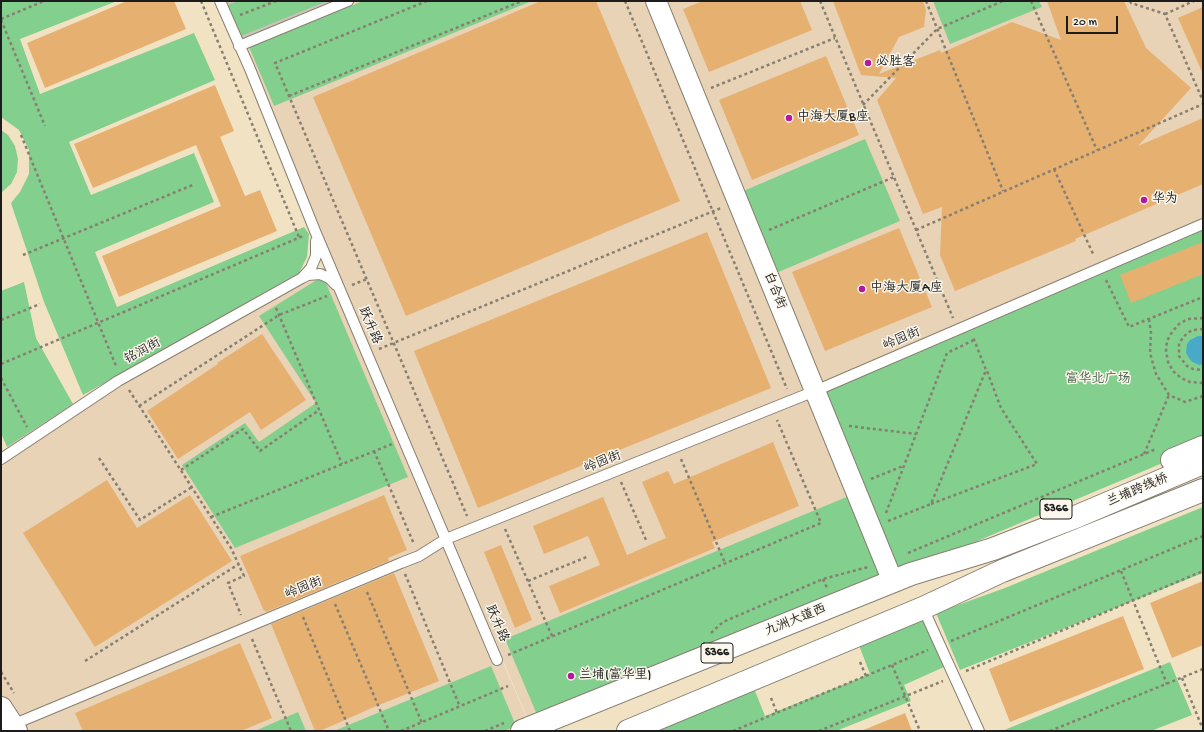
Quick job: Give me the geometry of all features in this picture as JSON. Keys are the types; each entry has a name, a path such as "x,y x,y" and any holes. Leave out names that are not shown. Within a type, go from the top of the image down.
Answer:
{"main road":[{"name":"S366","path":"902,578 984,540 1203,447"},
{"name":"兰埔跨线桥","path":"1073,518 1203,463"},
{"name":"兰埔跨线桥","path":"923,608 1002,571 1203,490"},
{"path":"628,731 923,608 1006,582 1088,551 1203,504"},
{"name":"九洲大道西","path":"522,731 902,578 993,549 1073,518"}],"street":[{"name":"白合街","path":"656,1 854,485 876,525 902,578"}],"lane":[{"name":"跃升路","path":"220,1 240,46 340,291 497,660"},
{"path":"240,46 348,1"},
{"name":"岭园街","path":"6,725 419,556 446,539 792,401 1203,224"},
{"name":"铭润街","path":"302,278 311,268 316,256 317,243 315,231"},
{"name":"铭润街","path":"1,458 122,379 308,275 320,274 334,281 340,291"},
{"path":"923,608 979,731"}],"path":[{"path":"44,1 1,19 45,126"},
{"path":"201,1 299,237"},
{"path":"228,20 276,1"},
{"path":"427,1 275,63 472,529"},
{"path":"290,96 522,1"},
{"path":"625,1 792,401"},
{"path":"820,1 958,330"},
{"path":"926,1 1003,192"},
{"path":"863,105 937,29 1003,1"},
{"path":"1031,1 1097,150"},
{"path":"1130,1 1130,3 1165,14 1194,1"},
{"path":"916,230 1203,102 1165,14"},
{"path":"694,95 835,38"},
{"path":"21,136 122,379 231,548 244,576 228,583 291,731"},
{"path":"1054,169 1129,327 1203,297"},
{"path":"752,236 894,177"},
{"path":"23,255 195,184"},
{"path":"367,354 738,201"},
{"path":"1,364 315,231"},
{"path":"139,406 279,314 367,279"},
{"path":"270,295 342,464"},
{"path":"1,320 40,304"},
{"path":"1203,318 1188,319 1179,324 1167,341 1166,351 1168,362 1173,371 1181,378 1190,382 1203,383"},
{"path":"1149,319 1151,333 1150,353 1156,374 1169,395 1185,402 1203,396"},
{"path":"876,525 1037,464 1001,408 968,325"},
{"path":"1203,330 1193,330 1187,333 1182,338 1178,349 1179,356 1187,366 1193,369 1203,370"},
{"path":"876,525 904,466 947,353 974,340"},
{"path":"931,504 986,370"},
{"path":"1,378 33,438"},
{"path":"1144,454 1169,395"},
{"path":"497,660 821,523 773,408"},
{"path":"181,470 243,428 260,451 319,410"},
{"path":"828,424 916,434"},
{"path":"211,517 403,439"},
{"path":"676,447 726,563"},
{"path":"374,451 419,556"},
{"path":"99,458 140,520 192,487"},
{"path":"854,485 904,466"},
{"path":"616,471 646,540"},
{"path":"500,517 552,636"},
{"path":"733,731 1203,536"},
{"path":"528,581 589,556"},
{"path":"401,563 460,707"},
{"path":"85,661 238,564"},
{"path":"1121,571 1167,684"},
{"path":"819,731 1203,571"},
{"path":"362,579 422,722"},
{"path":"823,579 828,590"},
{"path":"330,592 389,731"},
{"path":"298,606 350,731"},
{"path":"860,662 866,676"},
{"path":"892,665 920,731"},
{"path":"1050,731 1203,669"},
{"path":"1182,678 1202,726"},
{"path":"401,731 508,686"},
{"path":"771,698 777,713"}],"shaded area":[{"path":"222,1 336,1 239,40"},
{"path":"340,1 655,1 890,577 531,726 239,41"},
{"path":"658,1 1203,1 1203,223 815,391"},
{"path":"332,263 530,726 517,731 17,731 1,705 1,458 118,383"}],"green space":[{"path":"1,1 117,1 20,39 40,94 194,33 215,80 69,142 91,195 194,153 214,202 95,252 117,307 304,227 309,234 307,257 299,273 83,395 44,302 11,203 20,192 29,174 29,150 19,130 1,117"},
{"path":"239,1 327,1 241,36 228,5"},
{"path":"363,1 532,1 274,106 249,47"},
{"path":"933,1 1039,1 1042,7 950,44"},
{"path":"1,130 8,135 15,146 18,159 17,172 11,184 1,193"},
{"path":"865,139 900,221 776,273 741,192"},
{"name":"富华北广场","path":"1203,224 1203,446 892,577 816,391"},
{"path":"323,276 408,477 235,548 182,465 245,423 259,442 316,403 259,316"},
{"path":"24,282 36,338 73,404 7,447 1,433 1,291"},
{"path":"849,496 881,574 538,717 505,639"},
{"path":"1203,507 1203,573 960,670 936,613 1005,588"},
{"path":"921,615 944,667 904,685 911,701 836,731 642,731 753,686 765,716 870,674 857,640"},
{"path":"1170,662 1192,715 1151,731 1002,731"},
{"path":"491,666 516,726 504,731 334,731"},
{"path":"298,712 306,731 255,731"}],"water":[{"path":"1198,336 1203,336 1203,364 1199,365 1191,361 1186,353 1187,344 1190,340"}],"building":[{"path":"127,1 174,1 186,29 45,88 27,43"},
{"path":"541,1 596,1 680,201 406,316 313,97"},
{"path":"703,1 800,1 812,30 709,72 683,9"},
{"path":"833,1 923,1 926,10 924,27 899,37 879,74 940,50 941,53 1012,22 1061,40 1047,1 1124,1 1146,48 1191,88 1138,146 1203,118 1203,184 1075,239 1076,241 955,291 940,255 942,207 923,214 877,100 896,78 861,75"},
{"path":"1203,7 1203,74 1178,18"},
{"name":"中海大厦B座","path":"826,56 859,135 752,180 719,100"},
{"path":"215,85 234,131 220,137 245,196 260,190 277,231 119,297 102,256 221,206 196,145 93,188 74,144"},
{"name":"中海大厦A座","path":"899,228 932,307 825,351 792,272"},
{"path":"707,232 771,388 478,508 414,351"},
{"path":"1203,242 1203,274 1131,303 1120,275"},
{"path":"262,334 306,400 261,430 250,412 178,459 147,411"},
{"path":"773,442 799,506 712,542 715,548 560,613 549,586 600,565 588,536 544,554 533,526 603,497 627,555 666,538 642,482 668,471 674,484"},
{"path":"107,480 137,528 190,495 232,561 95,647 23,533"},
{"path":"384,495 407,550 388,558 389,561 266,612 265,610 264,611 240,556"},
{"path":"501,545 532,620 515,628 484,552"},
{"path":"394,573 439,681 374,707 320,731 315,731 271,624"},
{"path":"1203,581 1203,645 1172,658 1150,603"},
{"path":"1123,616 1144,669 1010,722 989,669"},
{"path":"240,643 272,718 241,731 83,731 75,713"},
{"path":"905,713 912,731 861,731"}],"place":[{"name":"必胜客","path":"868,63"},
{"name":"中海大厦B座","path":"789,118"},
{"name":"华为","path":"1144,200"},
{"name":"中海大厦A座","path":"862,289"},
{"name":"兰埔(富华里)","path":"571,676"}]}
